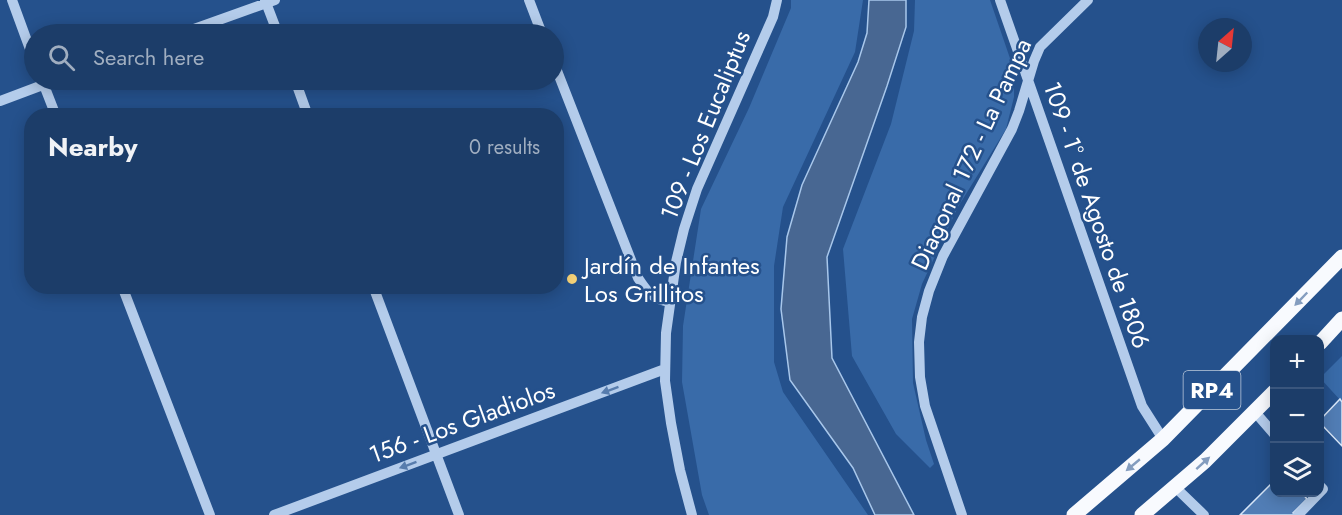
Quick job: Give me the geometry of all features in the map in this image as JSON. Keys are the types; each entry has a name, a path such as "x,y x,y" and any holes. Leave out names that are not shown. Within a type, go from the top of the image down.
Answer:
{"main road":[{"name":"RP4","path":"1074,515 1163,439 1342,257"},
{"path":"1324,339 1342,319"},
{"name":"RP4","path":"1142,515 1205,461 1270,397"}],"street":[{"path":"12,0 24,33"},
{"path":"529,0 538,24"},
{"name":"109 - Los Eucaliptus","path":"692,515 670,423 664,381 666,333 676,262 697,189 773,16 777,0"},
{"name":"109 - 1° de Agosto de 1806","path":"1000,0 1142,406 1163,439"},
{"name":"Diagonal 172 - La Pampa","path":"962,515 925,406 919,342 922,318 929,291 943,256 1012,129 1040,47 1088,0"},
{"path":"207,24 269,1 275,24"},
{"path":"564,89 638,278 648,294 670,302"},
{"path":"0,101 25,90"},
{"path":"46,90 53,108"},
{"path":"299,90 305,108"},
{"path":"125,294 210,515"},
{"path":"376,294 459,515"},
{"name":"156 - Los Gladiolos","path":"274,515 665,369"},
{"path":"1255,412 1270,428"},
{"path":"1175,487 1204,515"},
{"path":"1298,515 1315,497"}],"shaded area":[{"path":"791,0 863,0 855,52 783,207 774,266 774,362 783,392 868,515 709,515 702,495 682,382 683,326 701,209 749,108 791,8"},
{"path":"869,0 906,0 906,27 827,257 832,358 914,515 875,515 853,468 790,380 781,309 787,237 802,185 858,62 867,33"},
{"path":"915,0 990,0 1014,70 1014,97 1006,129 958,207 922,284 912,319 913,383 934,464 930,468 896,434 852,356 843,249 891,124 914,31"},
{"path":"1342,356 1342,402 1324,382 1324,374"}],"building":[{"path":"1340,399 1342,402 1342,446 1324,427 1324,416"},
{"path":"1270,485 1270,497 1305,497 1307,499 1293,513 1296,515 1240,515"}],"place":[{"name":"Jardín de Infantes Los Grillitos","path":"572,279"}]}
